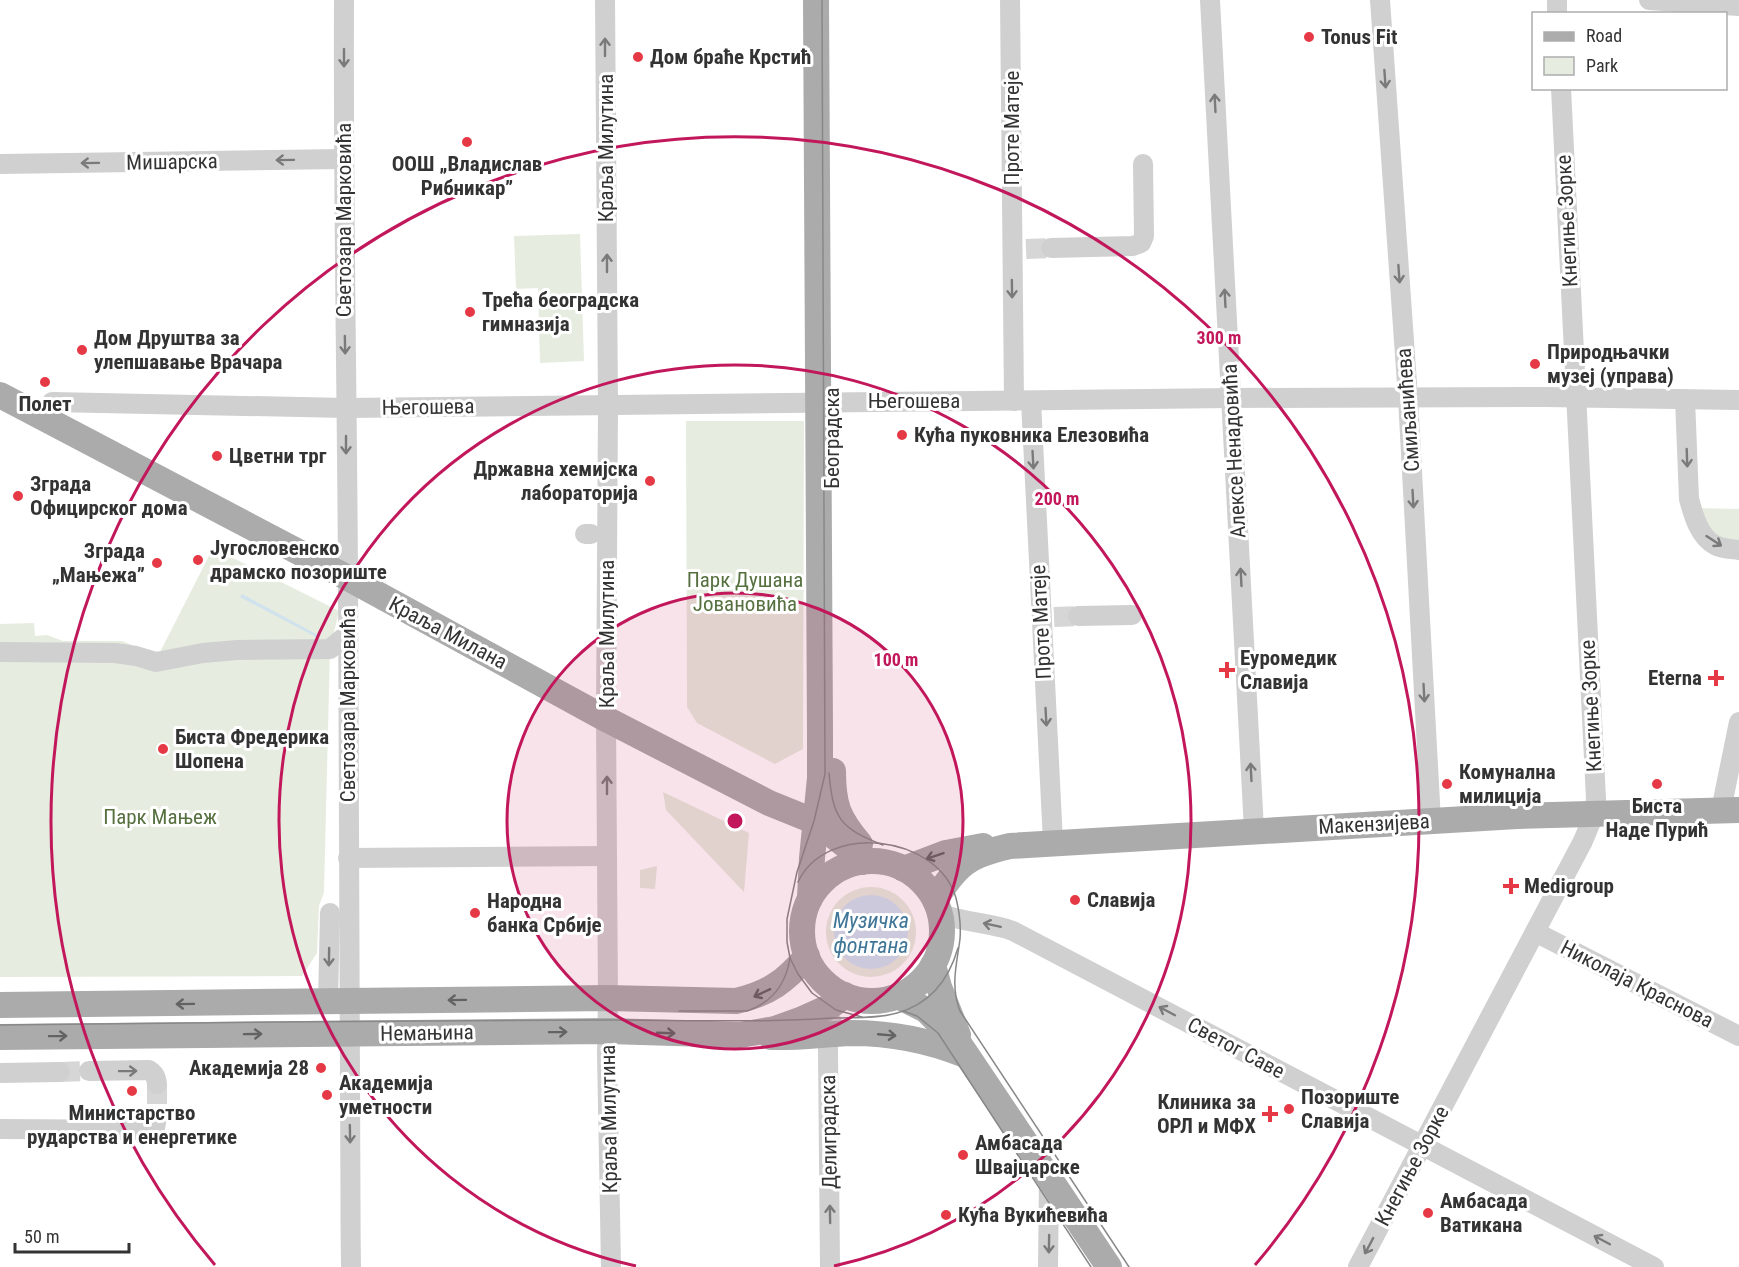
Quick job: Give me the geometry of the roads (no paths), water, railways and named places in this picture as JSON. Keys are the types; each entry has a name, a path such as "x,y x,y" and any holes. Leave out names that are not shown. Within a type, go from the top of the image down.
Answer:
{"main road":[{"name":"Београдска","path":"816,0 833,792 841,819 869,862"},
{"name":"Београдска","path":"812,858 819,781 832,0"},
{"name":"Краља Милана","path":"0,395 348,578 606,719 769,803 816,822 869,862"},
{"path":"769,803 790,801 801,797 819,781"},
{"name":"Краља Милана","path":"769,803 782,813 795,828 812,858"},
{"name":"Макензијева","path":"904,869 946,853 993,845 1010,846 1431,821 1730,810"},
{"name":"Макензијева","path":"937,906 948,879 965,862 978,855 1010,846"},
{"path":"810,898 812,858"},
{"path":"869,862 904,869 923,884 937,906 942,926 941,940 933,965 915,986 898,996 875,1001 842,997 818,976 807,956 802,927 810,898 818,887 846,866 869,862"},
{"name":"Немањина","path":"0,1005 608,998 736,1001 752,998 768,991 784,980 807,956"},
{"path":"933,965 963,1049"},
{"path":"0,996 40,1006"},
{"path":"898,996 926,1010 963,1049 1109,1267"},
{"name":"Немањина","path":"0,1037 608,1031 740,1035 775,1029 800,1020 842,997"},
{"path":"740,1035 789,1038 850,1033 886,1034 963,1049"}],"street":[{"name":"Светозара Марковића","path":"344,0 348,858 338,1002 348,1034 351,1267"},
{"name":"Краља Милутина","path":"605,0 608,523 595,537 606,719 611,1267"},
{"name":"Проте Матеје","path":"1010,0 1022,401 1047,617 1053,842"},
{"name":"Алексе Ненадовића","path":"1210,0 1254,830"},
{"name":"Смиљанићева","path":"1380,0 1408,398 1431,821"},
{"path":"1649,0 1739,6"},
{"name":"Кнегиње Зорке","path":"1358,1267 1583,841 1594,814 1596,799 1561,90"},
{"name":"Мишарска","path":"0,164 343,159"},
{"path":"1051,248 1133,246 1141,243 1144,236 1143,164"},
{"name":"Његошева","path":"52,402 346,408 1231,398 1739,400"},
{"path":"1685,399 1689,499 1692,512 1698,525 1712,543 1739,550"},
{"path":"1078,616 1132,615"},
{"path":"0,652 115,653 156,662 203,653 237,650 330,649 348,634"},
{"path":"1730,810 1739,722"},
{"path":"348,858 608,856"},
{"name":"Светог Саве","path":"937,906 959,920 990,924 1013,931 1654,1267"},
{"path":"330,913 338,1002"},
{"name":"Николаја Краснова","path":"1535,932 1739,1036"},
{"name":"Делиградска","path":"830,1267 828,1035 842,997"},
{"path":"89,1071 149,1070 154,1073 157,1084"},
{"path":"0,1073 60,1072"},
{"path":"0,1129 149,1130 155,1128 157,1117"},
{"path":"1048,1267 1049,1178"}],"water":[{"path":"242,594 318,635 316,637 240,597"},
{"name":"Музичка фонтана","path":"871,895 885,898 897,906 905,918 908,932 905,946 897,958 885,966 871,969 857,966 845,958 837,946 834,932 837,918 845,906 857,898"}],"tunnel":[{"path":"1026,249 1051,248"},
{"path":"1054,617 1078,616"},
{"path":"60,1072 89,1071"},
{"path":"157,1084 157,1117"}],"tram line":[{"path":"822,0 825,774 814,821 797,872 787,919 787,942 790,958 812,993 836,1010 862,1017"},
{"path":"829,773 833,801 841,820 857,833 883,845"},
{"path":"798,882 812,863 832,850 856,844 881,844 906,849 928,860 945,877 956,898 960,918 955,984 960,1011 1129,1267"},
{"path":"0,1025 456,1020 748,1021 873,1017 909,1009 928,997 943,980 958,948"},
{"path":"679,1011 747,1011 756,1007 777,991 785,976 790,958"},
{"path":"903,1011 917,1016 938,1033 1091,1267"}],"place":[{"name":"Tonus Fit","path":"1309,37"},
{"name":"Дом браће Крстић","path":"638,57"},
{"name":"ООШ „Владислав Рибникар”","path":"467,142"},
{"name":"Трећа београдска гимназија","path":"470,312"},
{"name":"Дом Друштва за улепшавање Врачара","path":"82,350"},
{"name":"Природњачки музеј (управа)","path":"1535,364"},
{"name":"Полет","path":"45,382"},
{"name":"Кућа пуковника Елезовића","path":"902,435"},
{"name":"Цветни трг","path":"217,456"},
{"name":"Државна хемијска лабораторија","path":"650,481"},
{"name":"Зграда Официрског дома","path":"18,496"},
{"name":"Југословенско драмско позориште","path":"198,560"},
{"name":"Зграда „Мањежа”","path":"157,563"},
{"name":"Еуромедик Славија","path":"1227,670"},
{"name":"Eterna","path":"1716,678"},
{"name":"Биста Фредерика Шопена","path":"163,749"},
{"name":"Комунална милиција","path":"1447,784"},
{"name":"Биста Наде Пурић","path":"1657,784"},
{"name":"Medigroup","path":"1511,886"},
{"name":"Славија","path":"1075,900"},
{"name":"Народна банка Србије","path":"475,913"},
{"name":"Академија 28","path":"321,1068"},
{"name":"Министарство рударства и енергетике","path":"132,1091"},
{"name":"Академија уметности","path":"327,1095"},
{"name":"Позориште Славија","path":"1289,1109"},
{"name":"Клиника за ОРЛ и МФХ","path":"1270,1114"},
{"name":"Амбасада Швајцарске","path":"963,1155"},
{"name":"Амбасада Ватикана","path":"1428,1213"},
{"name":"Кућа Вукићевића","path":"946,1215"}],"park label":[{"name":"Парк Душана Јовановића","path":"745,592"},
{"name":"Парк Мањеж","path":"160,817"}]}
